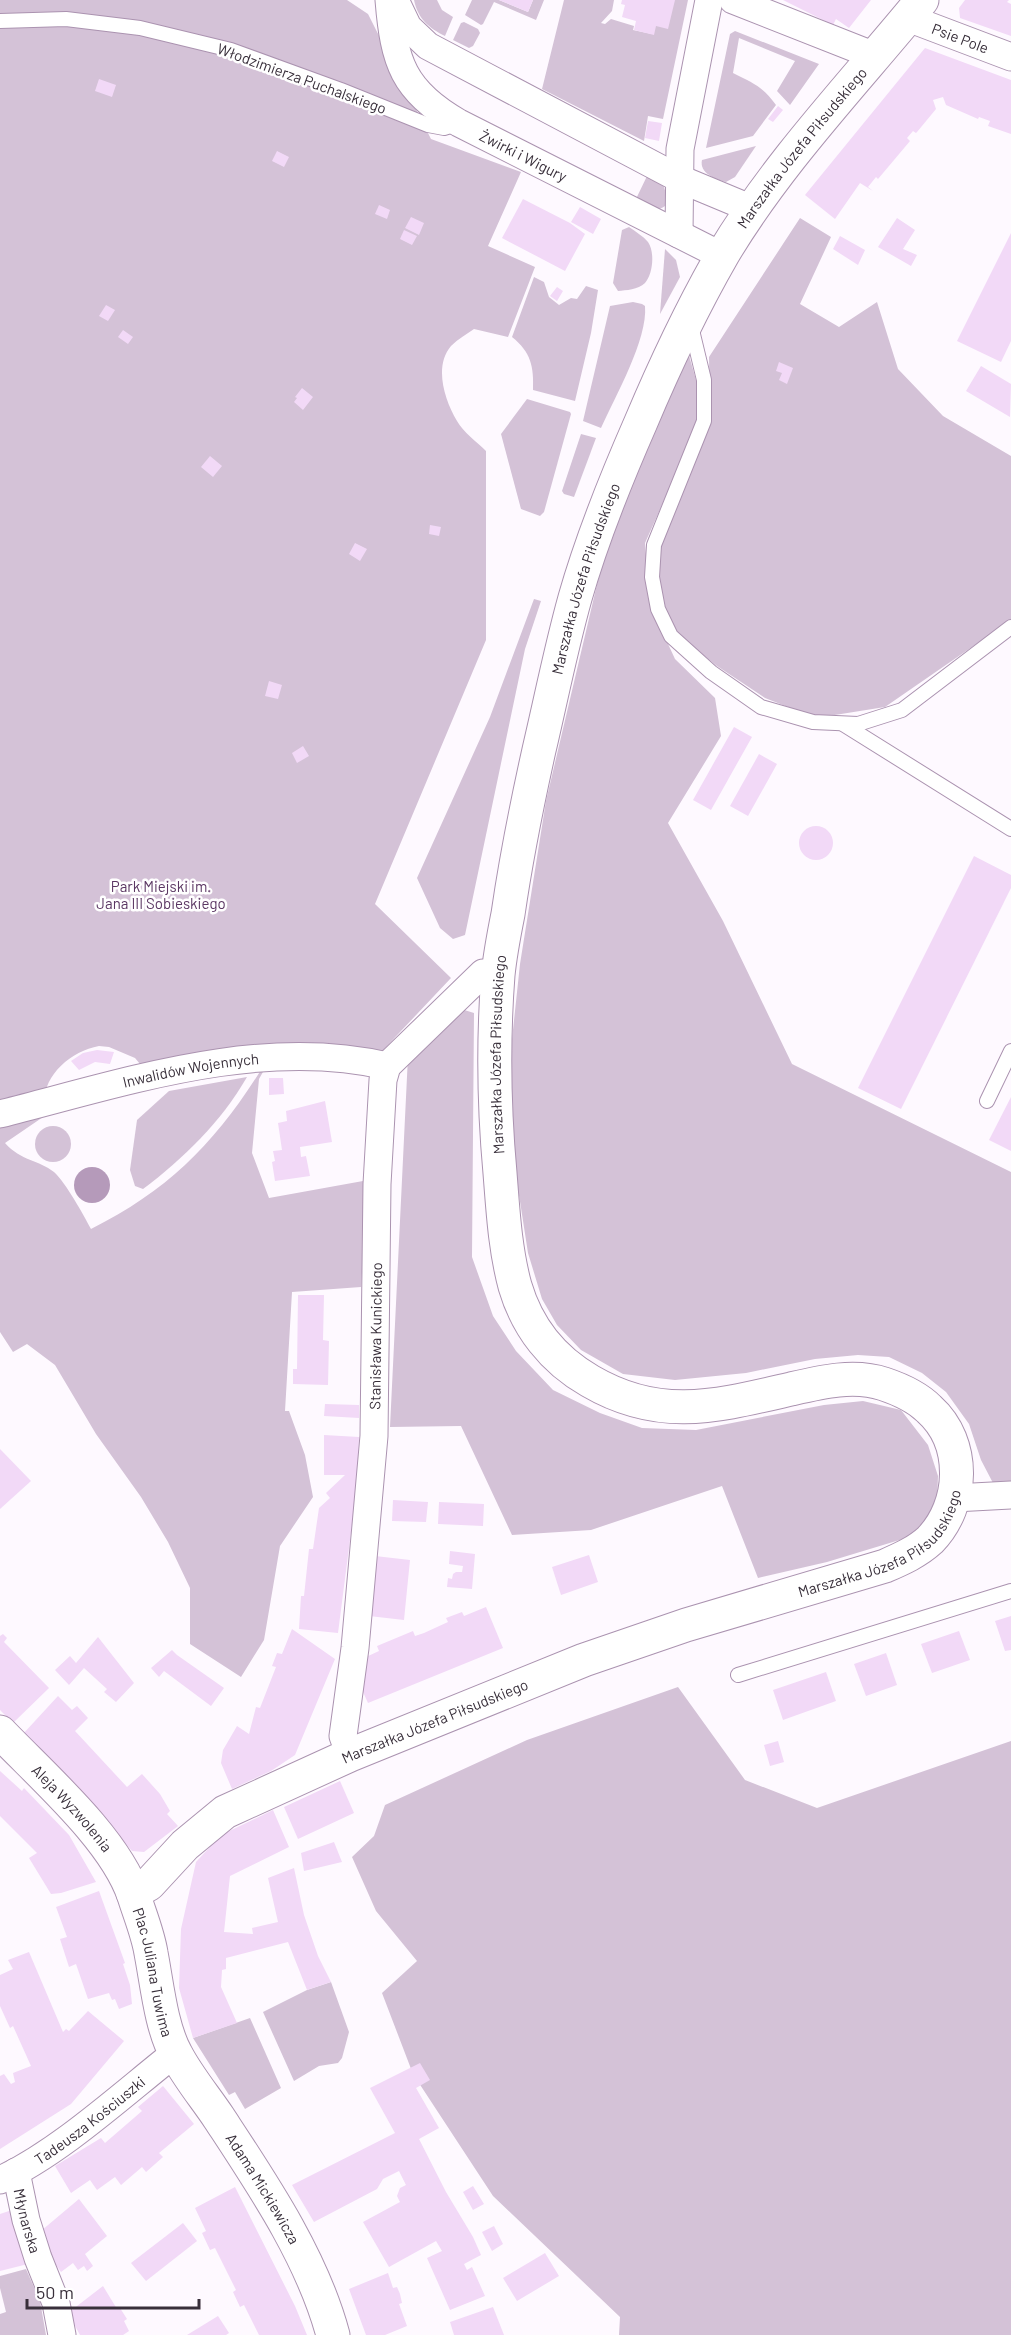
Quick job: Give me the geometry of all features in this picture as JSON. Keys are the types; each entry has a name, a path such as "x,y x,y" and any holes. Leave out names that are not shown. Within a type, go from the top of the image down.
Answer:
{"street":[{"name":"Żwirki i Wigury","path":"389,0 395,52 409,80 426,102 459,123 722,256"},
{"path":"395,0 408,27 428,46 680,180 752,209"},
{"path":"679,234 682,136 709,0"},
{"path":"733,0 874,56"},
{"name":"Marszałka Józefa Piłsudskiego","path":"133,1893 149,1884 185,1845 225,1812 350,1755 584,1660 686,1625 885,1566 908,1556 929,1541 946,1518 954,1498 957,1467 947,1433 931,1409 909,1395 884,1384 859,1379 815,1383 751,1398 688,1409 645,1404 612,1394 571,1370 536,1333 520,1305 507,1258 494,1110 498,974 528,800 576,593 600,523 627,454 689,318 722,256 752,209 874,56 915,9"},
{"name":"Psie Pole","path":"915,9 1011,57"},
{"path":"387,1066 483,974 498,974"},
{"name":"Inwalidów Wojennych","path":"0,1114 160,1075 252,1058 284,1055 355,1060 387,1066"},
{"name":"Stanisława Kunickiego","path":"350,1755 343,1736 355,1648 374,1436 378,1184 383,1080 387,1066"},
{"path":"954,1498 1011,1495"},
{"name":"Aleja Wyzwolenia","path":"3,1742 60,1794 114,1855 133,1893"},
{"name":"Plac Juliana Tuwima","path":"133,1893 151,1950 160,2005 175,2053"},
{"name":"Tadeusza Kościuszki","path":"8,2176 67,2138 175,2053"},
{"name":"Adama Mickiewicza","path":"175,2053 220,2120 284,2225 317,2288 333,2335"},
{"name":"Młynarska","path":"8,2176 56,2303 62,2335"}],"lane":[{"name":"Włodzimierza Puchalskiego","path":"0,21 66,19 140,28 231,50 428,125 444,128 459,123"},
{"path":"689,318 704,380 704,421 654,545 652,577 658,609 671,636 711,672 760,707 813,722 858,724 902,710 1011,627"},
{"path":"841,723 1011,829"},
{"path":"987,1101 1011,1051"},
{"path":"738,1675 1011,1591"}],"green space":[{"name":"Park Miejski im. Jana III Sobieskiego","path":"0,0 347,0 368,14 431,139 521,172 488,246 535,267 508,337 474,329 451,346 443,363 443,383 452,412 463,429 486,451 486,640 375,904 451,978 367,1067 268,1063 259,1079 252,1153 269,1198 363,1181 363,1257 361,1287 292,1292 285,1411 289,1411 305,1455 313,1497 280,1546 264,1640 241,1677 190,1644 190,1588 168,1542 141,1497 96,1434 55,1365 27,1344 13,1352 0,1332","holes":["99,1046 109,1047 135,1058 151,1077 261,1070 226,1120 188,1162 144,1198 91,1229 59,1177 42,1165 17,1153 5,1143 46,1115 44,1103 46,1091 57,1070 87,1049"]},
{"path":"414,0 437,0 442,10 453,17 445,36 425,22 418,13"},
{"path":"472,0 499,0 528,12 533,0 544,0 536,20 494,2 481,25 465,15"},
{"path":"564,0 614,0 612,11 601,23 605,24 611,19 634,26 633,30 652,34 655,25 674,0 688,0 663,119 648,116 644,141 542,89"},
{"path":"464,22 478,29 480,33 473,46 469,48 453,40 461,23"},
{"path":"735,31 819,64 790,105 777,91 795,61 739,38 733,73 762,89 776,105 753,136 706,148 730,34"},
{"path":"756,146 735,177 726,182 713,177 703,168 702,160"},
{"path":"648,174 664,186 665,206 658,209 635,201"},
{"path":"800,218 831,237 800,304 839,327 877,302 898,369 943,416 1011,456 1011,620 885,707 816,718 765,698 717,666 676,633 663,605 657,580 661,544 710,422 709,357"},
{"path":"629,227 648,242 652,251 651,269 648,279 639,287 618,291 613,283 622,230"},
{"path":"665,249 676,260 680,277 660,314"},
{"path":"534,277 544,282 549,297 559,305 571,298 577,299 586,286 598,290 591,333 575,401 533,390 530,360 523,348 512,337"},
{"path":"633,302 645,306 641,335 629,368 601,428 583,421 610,306"},
{"path":"686,345 698,387 696,429 645,543 650,605 675,659 715,698 721,736 668,823 723,921 792,1064 1011,1172 1011,1484 993,1483 981,1460 969,1424 946,1392 922,1373 889,1357 858,1355 815,1359 746,1373 675,1380 623,1374 581,1350 557,1325 542,1299 528,1253 505,1105 520,964 546,801 611,525"},
{"path":"527,399 571,414 544,512 540,516 521,509 501,434"},
{"path":"581,434 596,438 574,497 562,491"},
{"path":"534,599 541,601 525,649 465,935 453,939 440,928 417,878 490,717"},
{"path":"461,1009 474,1013 472,1257 493,1316 516,1351 553,1390 600,1413 642,1428 696,1430 824,1405 863,1401 901,1410 928,1445 938,1476 937,1503 916,1535 827,1562 758,1578 722,1486 591,1530 512,1535 461,1426 390,1427 408,1056"},
{"path":"247,1077 226,1109 187,1152 143,1189 135,1186 130,1170 137,1120 169,1091"},
{"path":"53,1126 66,1131 71,1144 66,1157 53,1162 40,1157 35,1144 40,1131"},
{"path":"678,1687 745,1780 817,1808 1011,1741 1011,2335 619,2335 620,2317 493,2196 413,2074 382,1993 417,1961 376,1911 352,1857 374,1836 385,1805 527,1740"},
{"path":"331,1982 349,2032 342,2058 338,2063 319,2066 294,2081 263,2012 307,1990"},
{"path":"250,2018 281,2088 245,2109 235,2092 229,2095 193,2038"},
{"path":"26,2269 40,2301 46,2335 0,2335 0,2314 6,2312 0,2288 0,2276"}],"shaded area":[{"path":"92,1167 105,1172 110,1185 105,1198 92,1203 79,1198 74,1185 79,1172"}],"building":[{"path":"499,0 533,0 528,12"},
{"path":"622,0 675,0 668,29 656,26 654,35 634,30 636,21 622,17 625,5 621,4"},
{"path":"783,0 871,0 849,28 836,19 833,25"},
{"path":"965,0 1009,0 1007,2 1011,4 1011,36 960,18 959,8"},
{"path":"925,48 1011,80 1011,134 988,126 990,121 979,117 978,119 946,105 943,97 933,100 936,109 916,133 913,131 907,138 910,141 878,179 876,177 868,187 873,191 860,183 835,219 805,195"},
{"path":"99,79 116,85 112,97 95,91"},
{"path":"778,106 783,110 773,122 768,119"},
{"path":"648,121 662,123 659,141 645,138"},
{"path":"277,151 289,157 284,167 272,161"},
{"path":"523,199 570,223 585,234 565,271 502,238"},
{"path":"379,205 390,210 387,219 375,214"},
{"path":"580,207 601,219 593,234 571,222"},
{"path":"411,217 424,223 419,235 405,228"},
{"path":"897,218 915,230 903,249 917,255 911,266 878,247"},
{"path":"404,230 417,236 412,245 400,239"},
{"path":"1011,233 1011,341 1001,362 957,341"},
{"path":"840,236 865,250 858,265 833,249"},
{"path":"557,287 563,291 557,301 550,296"},
{"path":"106,305 115,310 108,321 99,316"},
{"path":"123,330 133,337 128,344 118,337"},
{"path":"779,362 793,368 787,384 779,380 782,373 776,371"},
{"path":"981,366 1011,384 1010,417 966,391"},
{"path":"302,388 313,397 303,410 294,402"},
{"path":"210,456 222,466 213,477 201,467"},
{"path":"430,525 441,527 439,536 429,534"},
{"path":"355,543 367,549 360,561 349,554"},
{"path":"269,681 282,685 278,699 265,696"},
{"path":"734,727 752,737 711,810 693,800"},
{"path":"303,746 309,756 297,763 292,753"},
{"path":"759,754 777,764 748,816 730,806"},
{"path":"816,826 828,831 833,843 828,855 816,860 804,855 799,843 804,831"},
{"path":"974,856 1011,875 1011,888 901,1109 858,1088"},
{"path":"97,1050 114,1052 110,1064 95,1062 79,1070 71,1061 83,1053"},
{"path":"269,1078 283,1078 284,1094 269,1095"},
{"path":"1011,1097 1011,1151 989,1140"},
{"path":"325,1101 332,1142 300,1147 301,1157 306,1156 310,1176 275,1181 273,1151 282,1150 278,1123 287,1121 286,1111"},
{"path":"298,1295 324,1295 323,1340 329,1341 328,1385 293,1384 293,1369 297,1369"},
{"path":"325,1404 359,1405 359,1418 324,1416"},
{"path":"324,1435 359,1437 358,1478 338,1633 299,1629 301,1596 304,1596 309,1549 313,1549 319,1508 330,1498 326,1493 345,1475 324,1475"},
{"path":"0,1449 31,1481 0,1509"},
{"path":"393,1500 428,1502 426,1522 392,1521"},
{"path":"439,1502 484,1504 483,1526 438,1524"},
{"path":"450,1551 475,1554 472,1589 447,1587 448,1578 452,1579 453,1574 462,1572 463,1566 449,1564"},
{"path":"589,1555 598,1582 561,1595 552,1567"},
{"path":"375,1556 410,1560 404,1620 369,1616"},
{"path":"486,1607 503,1648 368,1703 359,1683 366,1657 379,1651 377,1646 413,1631 415,1636 424,1633 448,1622 446,1618 462,1612 464,1616"},
{"path":"1011,1616 1011,1650 1005,1651 995,1621"},
{"path":"292,1629 335,1659 295,1755 271,1771 232,1789 221,1763 223,1750 237,1726 249,1734 256,1707 260,1708 276,1667 272,1666 277,1653 282,1654"},
{"path":"959,1631 970,1660 932,1673 921,1644"},
{"path":"3,1634 7,1638 4,1642 49,1688 13,1723 0,1710 0,1636"},
{"path":"98,1637 134,1683 116,1702 104,1692 107,1689 84,1668 69,1685 55,1670 70,1656 76,1663"},
{"path":"172,1650 224,1688 211,1706 164,1671 159,1677 151,1668"},
{"path":"886,1653 897,1685 866,1696 854,1664"},
{"path":"826,1672 836,1701 783,1720 773,1690"},
{"path":"58,1696 72,1710 77,1706 88,1718 75,1731 127,1787 142,1774 160,1794 170,1811 167,1814 178,1826 144,1852 132,1851 88,1800 23,1734"},
{"path":"778,1741 784,1762 770,1766 764,1745"},
{"path":"0,1771 22,1791 24,1788 69,1835 96,1882 51,1894 29,1858 37,1853 0,1816"},
{"path":"340,1781 354,1813 298,1839 284,1807"},
{"path":"273,1810 289,1847 230,1876 224,1932 253,1934 252,1928 278,1922 268,1878 294,1868 304,1915 318,1956 331,1982 307,1990 288,1942 226,1958 226,1969 222,1970 221,1987 237,2023 193,2038 179,1988 181,1929 196,1862 221,1835"},
{"path":"334,1842 342,1862 304,1871 301,1853"},
{"path":"99,1891 125,1963 123,1964 130,1985 132,2004 119,2009 115,1999 112,2000 109,1993 88,1999 76,1964 69,1967 60,1939 67,1937 56,1907"},
{"path":"29,1952 63,2032 66,2029 69,2031 88,2011 124,2041 71,2104 0,2149 0,2076 4,2074 11,2084 15,2082 13,2073 31,2066 13,2026 10,2028 0,2006 0,1975 13,1969 8,1960"},
{"path":"420,2063 430,2080 416,2088 439,2128 419,2139 481,2255 464,2264 467,2270 472,2267 485,2296 450,2310 427,2258 442,2251 436,2241 389,2267 363,2222 400,2202 397,2196 400,2188 406,2185 399,2171 383,2179 377,2189 314,2222 292,2185 395,2133 370,2088"},
{"path":"163,2086 194,2124 159,2153 163,2157 146,2172 142,2167 121,2185 115,2177 97,2190 90,2180 71,2193 55,2166 101,2138 105,2143 142,2111 138,2107"},
{"path":"473,2186 484,2204 473,2210 463,2192"},
{"path":"235,2187 295,2306 307,2335 259,2335 244,2305 240,2307 233,2292 236,2290 215,2248 210,2250 202,2233 206,2231 195,2208"},
{"path":"79,2199 107,2236 85,2254 93,2266 87,2271 84,2266 78,2270 73,2263 61,2272 35,2236"},
{"path":"12,2210 28,2264 0,2271 0,2214"},
{"path":"183,2223 197,2241 146,2281 131,2263"},
{"path":"494,2226 503,2244 492,2251 482,2232"},
{"path":"545,2253 559,2276 517,2301 503,2278"},
{"path":"388,2273 393,2288 397,2287 400,2294 402,2303 399,2304 407,2326 385,2335 366,2335 349,2289"},
{"path":"103,2286 117,2309 120,2308 127,2319 124,2321 129,2331 123,2335 80,2335 68,2313"},
{"path":"493,2307 504,2335 454,2335 450,2322"},
{"path":"218,2316 229,2333 226,2335 187,2335"}]}
